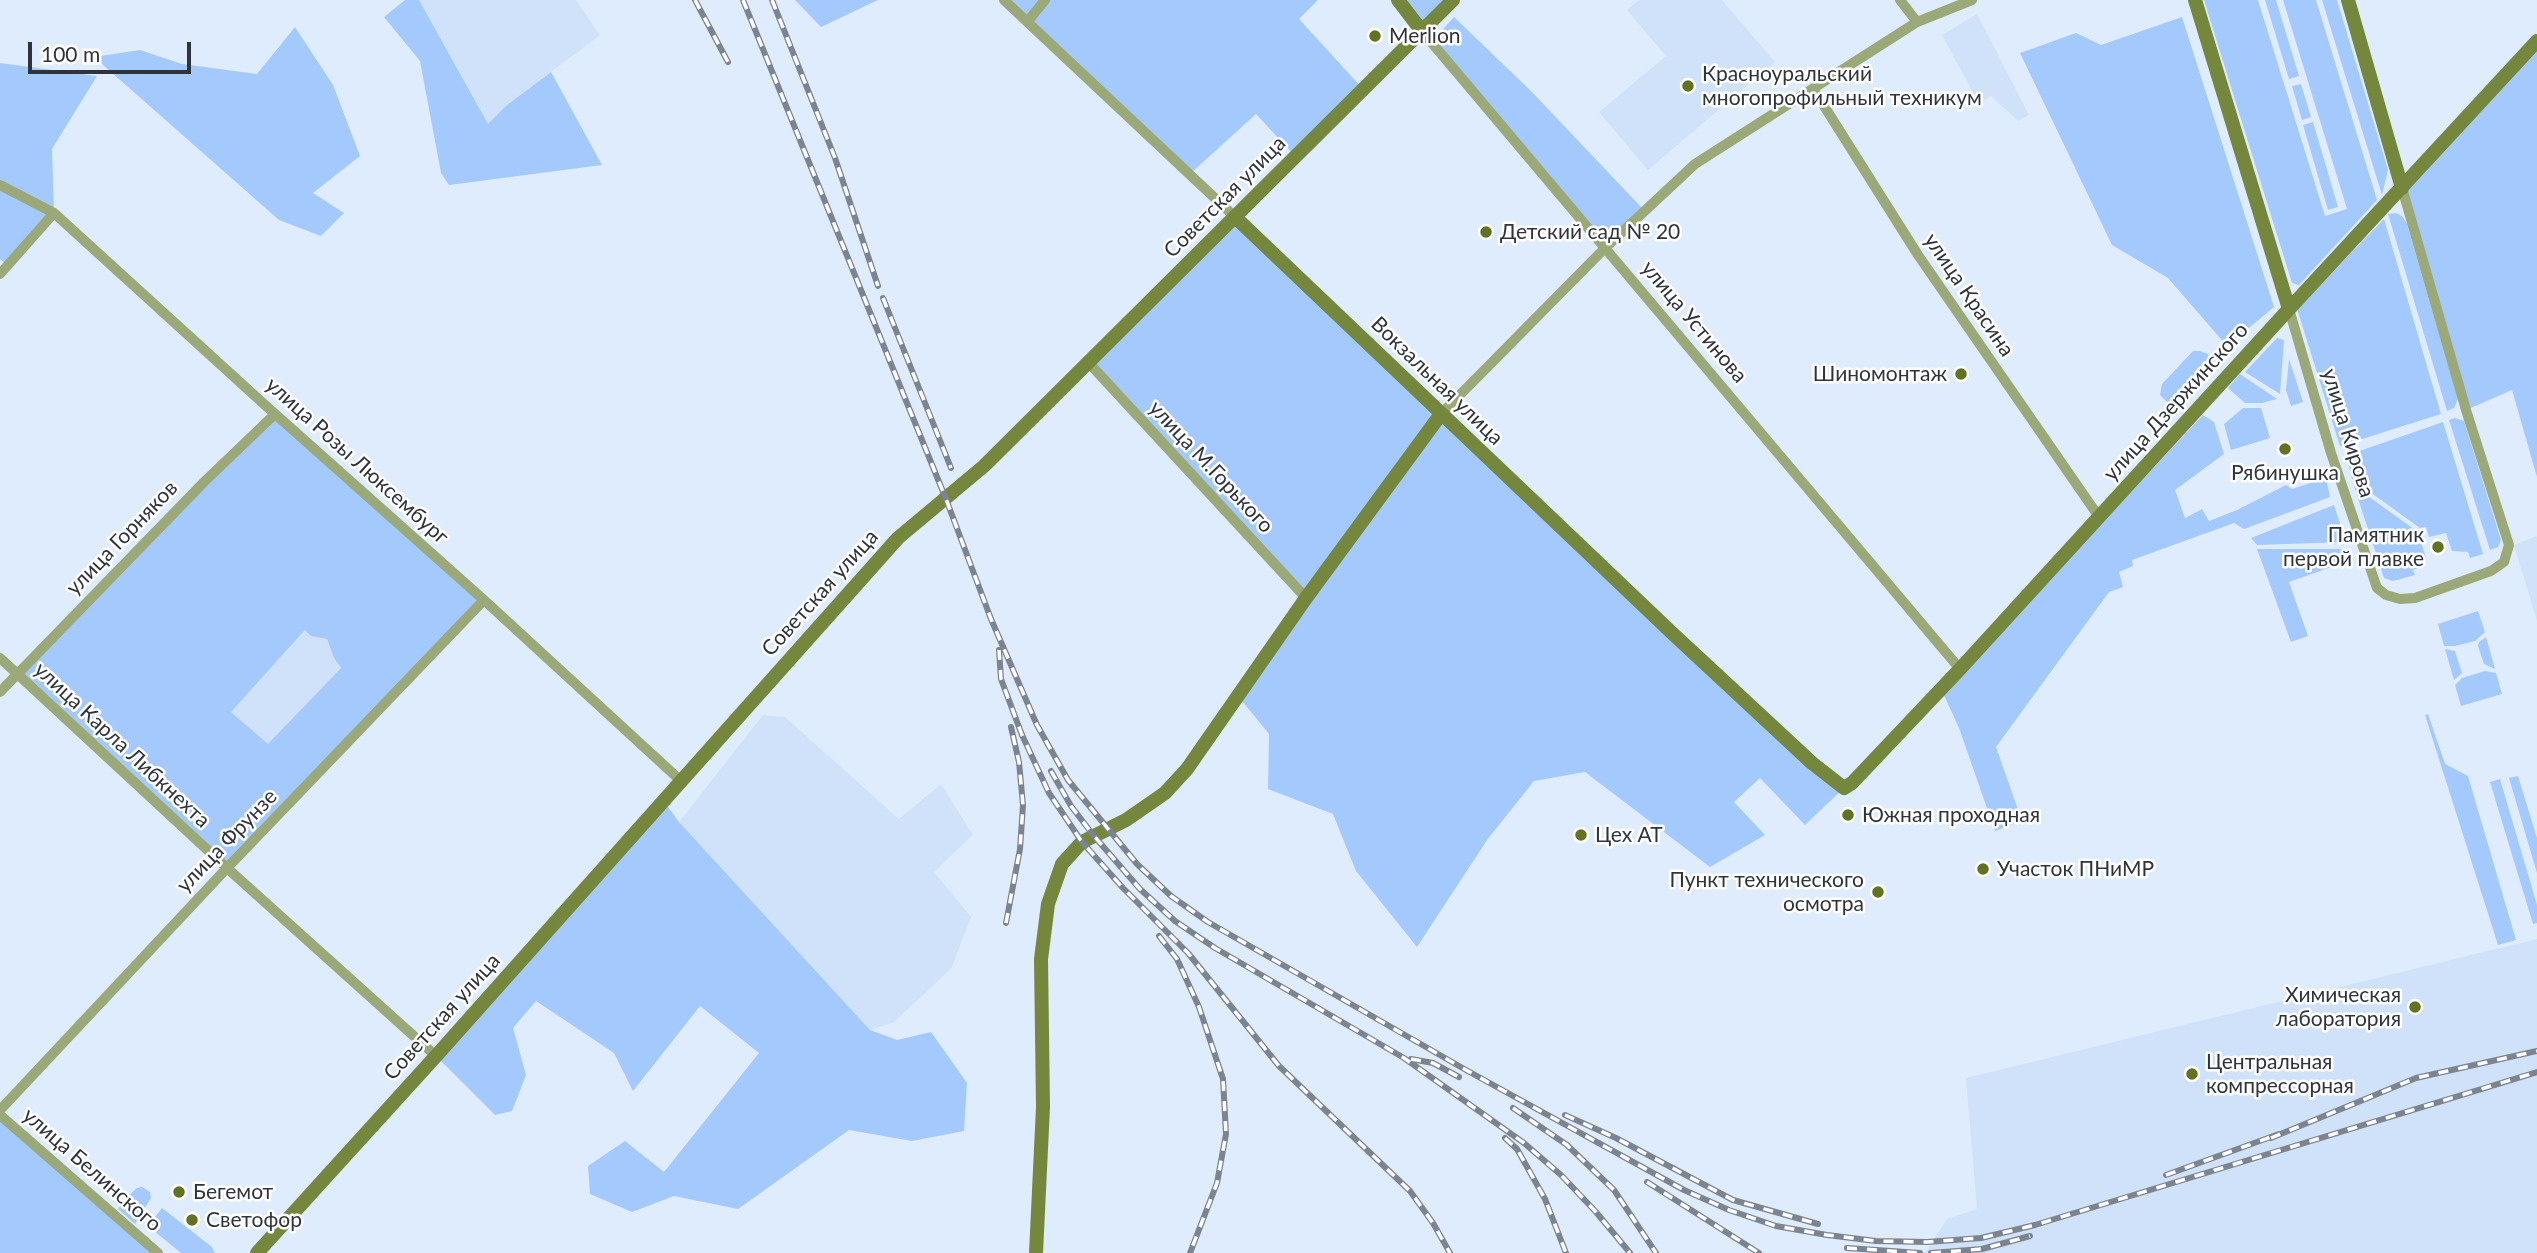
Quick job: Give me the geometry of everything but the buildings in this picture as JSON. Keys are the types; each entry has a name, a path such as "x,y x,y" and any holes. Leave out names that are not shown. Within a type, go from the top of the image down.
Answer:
{"street":[{"name":"Вокзальная улица","path":"1004,0 1802,754 1830,780 1844,788"},
{"path":"1028,21 1045,0"},
{"name":"улица Устинова","path":"1398,0 1960,669"},
{"name":"Советская улица","path":"257,1253 898,538 984,466 1453,0"},
{"path":"1900,0 1917,22"},
{"path":"1035,1253 1043,1107 1041,959 1048,904 1062,864 1082,842 1126,820 1165,793 1177,781 1208,741 1306,598 1441,414 1605,248 1695,164 1917,22 1972,0"},
{"name":"улица Кирова","path":"2195,0 2331,453 2377,588 2386,595 2400,599 2415,598 2491,571 2504,562 2508,542 2466,410 2348,0"},
{"name":"улица Дзержинского","path":"1844,788 1852,783 1960,669 2537,41"},
{"name":"улица Красина","path":"1814,90 1918,255 2099,517"},
{"name":"улица Розы Люксембург","path":"0,185 54,213 680,780"},
{"path":"0,274 54,213"},
{"name":"улица М.Горького","path":"1088,362 1306,598"},
{"name":"улица Горняков","path":"0,692 205,481 275,414"},
{"name":"улица Фрунзе","path":"0,1113 227,868 484,600"},
{"name":"улица Карла Либкнехта","path":"0,658 436,1056"},
{"name":"улица Белинского","path":"0,1113 158,1253"}],"shaded area":[{"path":"405,0 419,0 488,124 507,105 551,72 602,165 449,185 441,173 420,61 384,17"},
{"path":"419,0 576,0 600,35 507,105 488,124"},
{"path":"795,0 878,0 821,27"},
{"path":"1004,0 1318,0 1299,19 1363,89 1293,154 1256,114 1191,173"},
{"path":"1400,0 1454,0 1421,30"},
{"name":"Красноуральский многопрофильный техникум","path":"1639,0 1722,0 1775,62 1648,170 1599,112 1666,56 1627,10"},
{"path":"2204,0 2258,0 2325,216 2347,209 2283,0 2316,0 2377,200 2299,285 2292,283"},
{"path":"2265,0 2276,0 2299,76 2289,79"},
{"path":"2322,0 2337,0 2388,170 2382,195"},
{"path":"1977,14 2029,115 2018,121 1991,96 1979,103 1942,35"},
{"path":"1454,17 1531,91 1642,208 1605,241 1434,39"},
{"path":"2182,17 2274,307 2227,346 2168,278 2112,245 2020,53 2076,33 2101,45"},
{"path":"295,27 333,85 360,156 313,193 344,213 321,236 279,220 94,57 140,50 182,64 257,74"},
{"path":"2537,41 2537,477 2512,390 2466,410 2402,188"},
{"path":"0,63 97,76 52,149 54,213 7,265 0,259"},
{"path":"2301,84 2311,117 2302,120 2292,86"},
{"path":"2313,122 2338,207 2328,210 2303,125"},
{"path":"2396,213 2403,217 2407,224 2458,399 2454,408 2447,411 2388,214"},
{"path":"1235,217 1844,788 1805,825 1760,778 1734,802 1765,835 1710,867 1585,772 1534,781 1487,840 1417,947 1356,871 1333,814 1268,789 1269,734 1238,696 1306,597 1088,362"},
{"path":"2384,219 2441,414 2340,446 2297,309"},
{"path":"2277,338 2284,340 2280,394 2245,372"},
{"path":"2193,351 2208,354 2208,365 2169,404 2160,395 2162,384"},
{"path":"2289,359 2303,402 2291,406 2286,390"},
{"path":"2240,374 2277,399 2262,403 2245,403 2228,388"},
{"path":"2243,408 2261,408 2270,438 2231,450 2224,424"},
{"path":"275,414 484,600 227,868 17,674","holes":["305,630 311,636 327,639 341,668 268,744 231,712"]},
{"path":"2203,415 2214,422 2224,454 2175,490 2185,518 2202,509 2209,521 2286,485 2292,489 2326,478 2330,497 2244,529 2234,523 2132,560 2133,566 2119,572 2123,587 2109,592 1996,747 2022,821 1995,831 1959,728 1943,693"},
{"path":"2455,418 2464,421 2501,540 2498,547 2490,550 2449,420"},
{"path":"2443,422 2483,554 2470,558 2468,552 2452,551 2446,533 2429,537 2426,527 2420,528 2352,479 2347,458 2351,454"},
{"path":"2354,486 2418,532 2426,558 2419,568 2413,570 2415,575 2393,581 2384,578"},
{"path":"2334,505 2346,542 2257,545 2251,538"},
{"path":"2537,536 2537,621 2514,545"},
{"path":"2257,549 2347,549 2351,560 2289,582 2308,636 2291,642"},
{"path":"2478,611 2485,632 2475,641 2444,646 2438,624"},
{"path":"306,630 312,636 327,639 341,668 268,745 230,712"},
{"path":"2486,637 2495,669 2484,664 2478,646"},
{"path":"2445,649 2455,651 2462,673 2454,680"},
{"path":"2485,671 2496,673 2502,694 2461,706 2455,685 2462,678"},
{"path":"2428,714 2445,764 2468,776 2516,940 2498,945 2425,715"},
{"path":"763,715 785,717 899,819 941,784 973,835 934,872 971,917 951,969 894,1022 870,1030 679,822"},
{"path":"2518,776 2537,838 2537,873 2509,778"},
{"path":"2500,779 2537,905 2537,923 2533,924 2490,782"},
{"path":"663,800 679,822 870,1030 897,1040 931,1032 967,1083 964,1131 912,1141 849,1130 738,1209 674,1196 632,1212 590,1194 588,1166 625,1141 664,1172 759,1053 700,1006 633,1091 614,1053 536,1001 513,1028 526,1075 512,1111 495,1115 436,1056"},
{"path":"2537,939 2537,1253 1925,1253 1947,1219 1977,1209 1966,1078"},
{"path":"0,1116 158,1253 0,1253"},
{"path":"142,1187 150,1192 151,1198 135,1224 118,1209 128,1196"},
{"path":"162,1208 212,1247 215,1253 181,1253 148,1226"}],"railway":[{"path":"695,0 728,62"},
{"path":"743,0 946,499 991,619 1037,725 1068,780 1137,864 1171,896 1208,922 1466,1070 1684,1190 1729,1210 1776,1226 1876,1241 1927,1242 1981,1238 2035,1225 2537,1072"},
{"path":"772,0 835,158 878,286"},
{"path":"883,298 951,468"},
{"path":"999,650 1001,679 1022,735 1049,793 1082,842 1123,888 1188,953 1279,1066 1410,1191 1450,1253"},
{"path":"1006,923 1020,849 1023,805 1019,762 1011,727"},
{"path":"1051,771 1071,806 1094,836 1140,889 1175,921 1215,948 1404,1058 1524,1143 1561,1175 1630,1253"},
{"path":"1159,936 1177,959 1199,1007 1223,1079 1226,1134 1217,1183 1190,1253"},
{"path":"2271,1138 2416,1078 2537,1051"},
{"path":"1411,1059 1433,1063 1459,1077"},
{"path":"1513,1108 1567,1145 1614,1190 1656,1253"},
{"path":"1565,1115 1616,1138 1733,1200 1818,1224"},
{"path":"2166,1175 2279,1134"},
{"path":"1505,1138 1517,1149 1545,1199 1566,1253"},
{"path":"1647,1182 1759,1253"},
{"path":"1931,1253 1982,1249 2030,1236"},
{"path":"1847,1248 1920,1253"}],"place":[{"name":"Merlion","path":"1375,36"},
{"name":"Красноуральский многопрофильный техникум","path":"1688,86"},
{"name":"Детский сад № 20","path":"1486,232"},
{"name":"Шиномонтаж","path":"1961,374"},
{"name":"Рябинушка","path":"2285,449"},
{"name":"Памятник первой плавке","path":"2438,547"},
{"name":"Южная проходная","path":"1848,815"},
{"name":"Цех АТ","path":"1581,835"},
{"name":"Участок ПНиМР","path":"1983,869"},
{"name":"Пункт технического осмотра","path":"1878,892"},
{"name":"Химическая лаборатория","path":"2415,1007"},
{"name":"Центральная компрессорная","path":"2192,1074"},
{"name":"Бегемот","path":"179,1192"},
{"name":"Светофор","path":"192,1220"}]}
